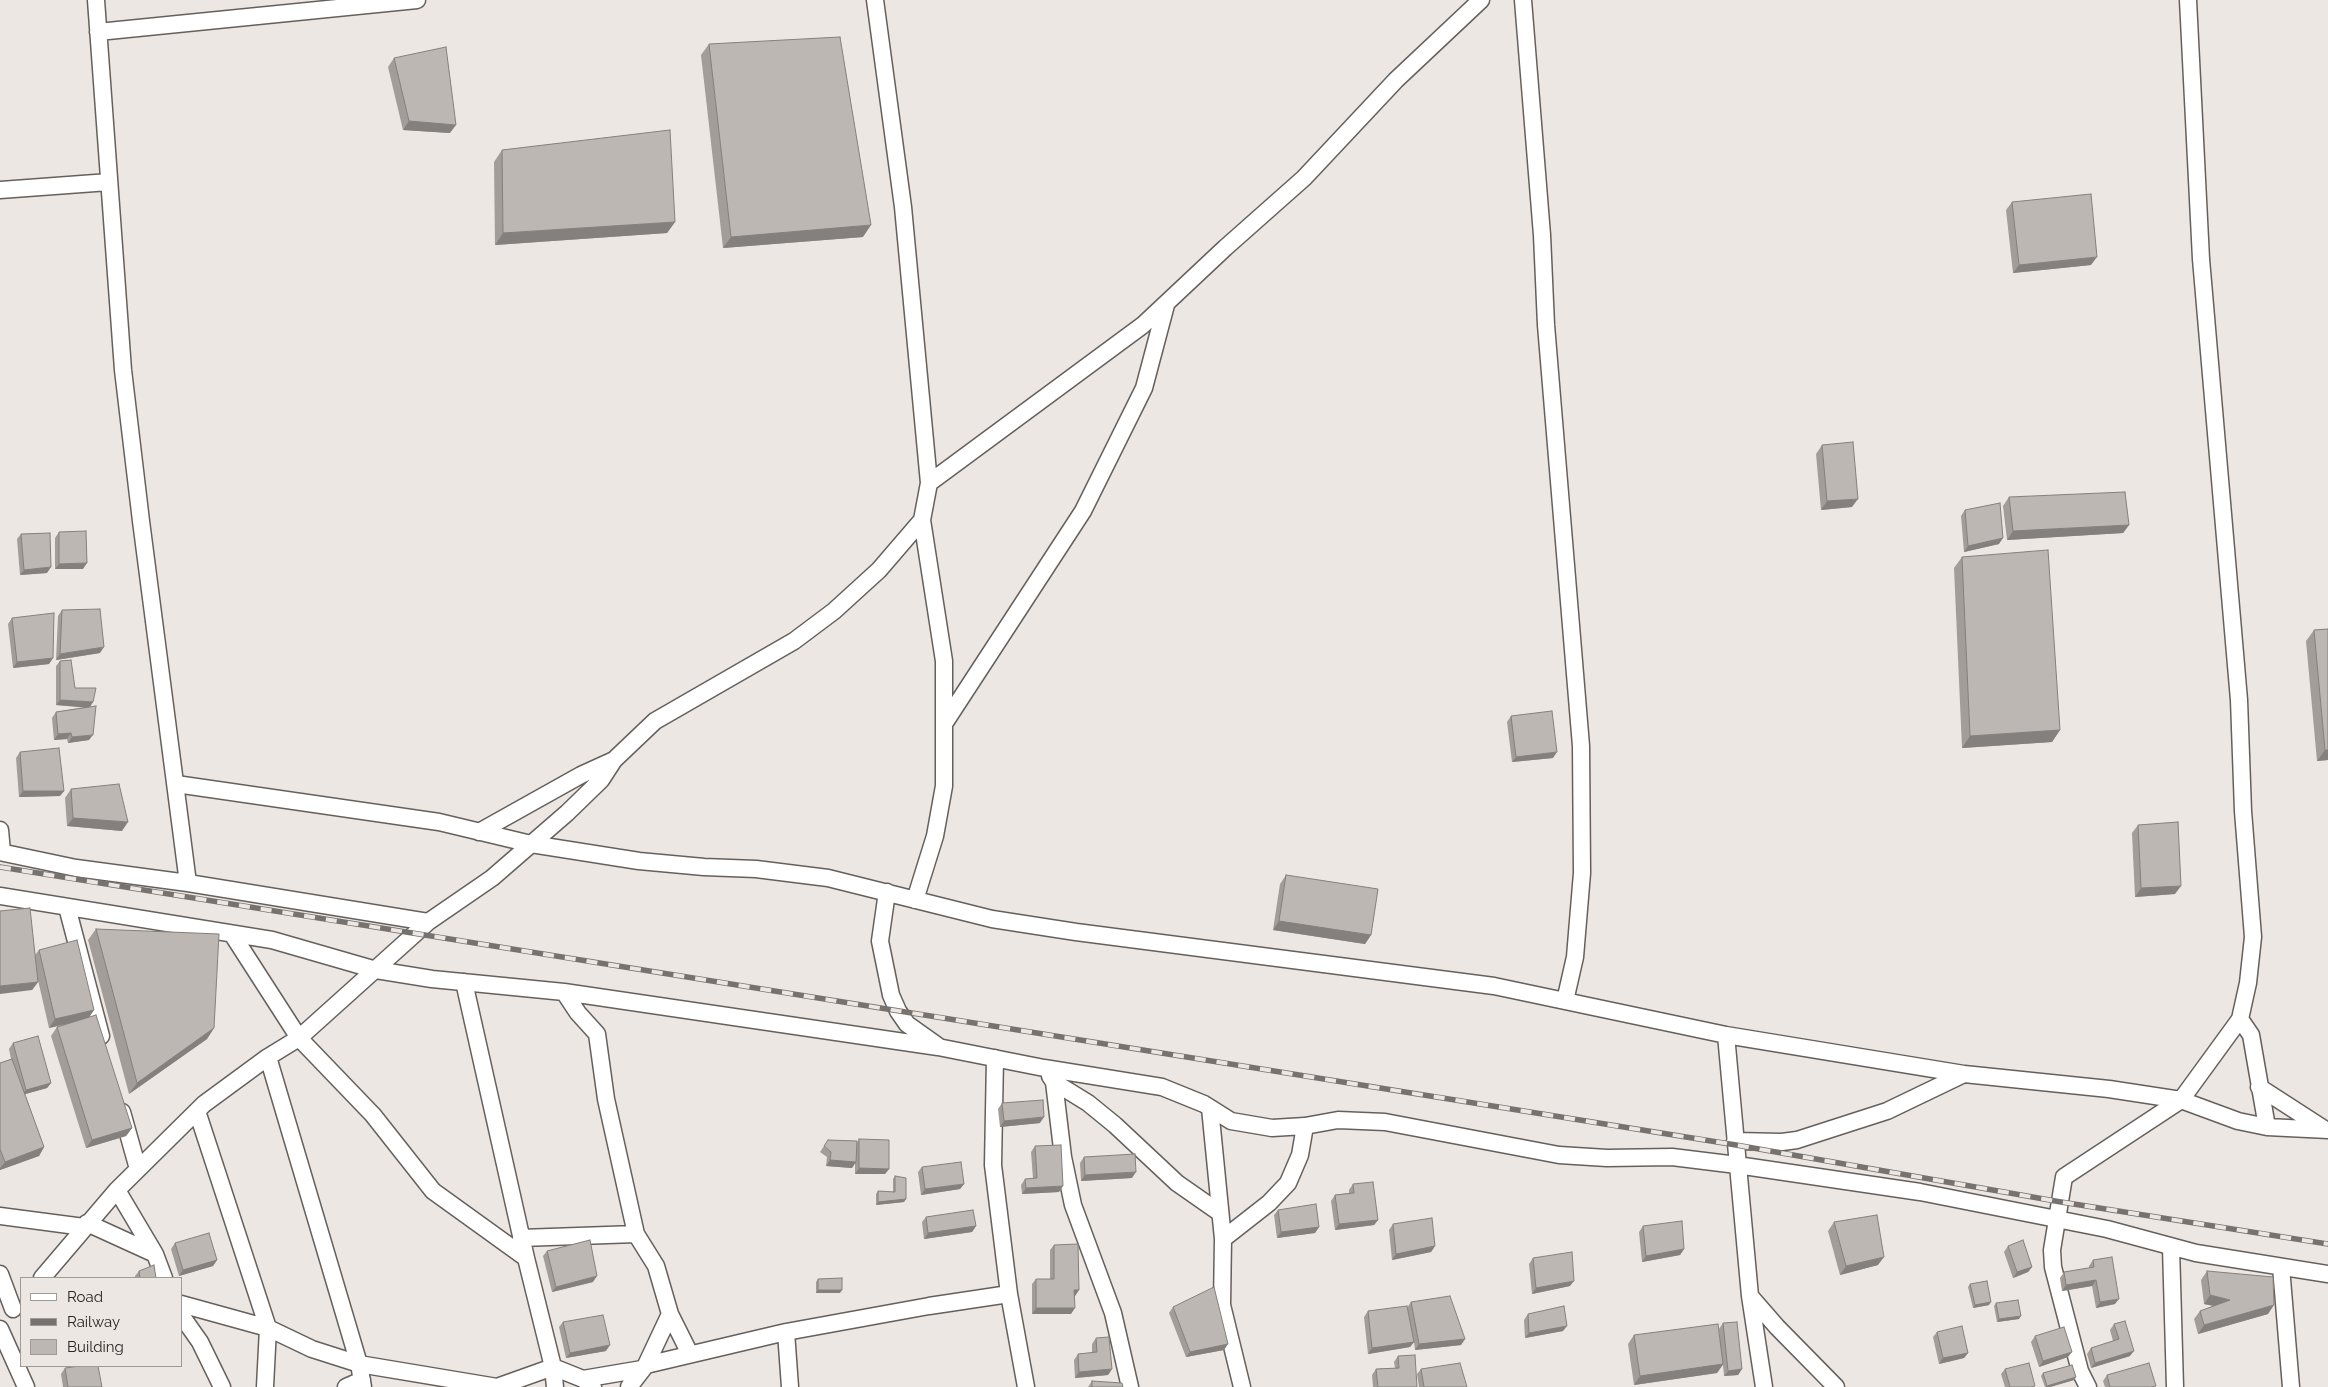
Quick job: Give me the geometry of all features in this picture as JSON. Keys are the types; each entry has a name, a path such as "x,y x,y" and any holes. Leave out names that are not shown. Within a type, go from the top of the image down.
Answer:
{"street":[{"path":"96,0 124,379 140,521 188,883"},
{"path":"98,32 417,0"},
{"path":"875,0 903,207 929,483 922,520 942,643 944,786 935,836 915,900"},
{"path":"929,483 1058,386 1107,353 1166,305 1225,248 1304,178 1396,80 1481,0"},
{"path":"1523,0 1542,235 1546,326 1581,746 1582,874 1575,957 1565,1001"},
{"path":"2088,1387 2080,1371 2053,1267 2052,1250 2064,1177 2181,1100 2240,1019 2248,983 2253,937 2243,811 2238,690 2201,259 2188,0"},
{"path":"0,190 109,182"},
{"path":"944,724 1083,510 1144,388 1166,305"},
{"path":"43,1277 85,1225 117,1190 196,1111 268,1057 299,1038 428,922 492,878 601,780 614,760 655,721 794,641 834,611 879,570 922,520"},
{"path":"480,832 581,775 614,760"},
{"path":"176,784 439,822 531,844 639,861 704,867 756,869 828,878 992,919 1076,932 1494,986 1726,1035 1964,1074 2109,1089 2181,1100 2238,1121 2266,1127 2326,1130"},
{"path":"0,830 1,852 76,868 188,883 428,922"},
{"path":"887,892 880,941 891,995 898,1011 907,1024 938,1047"},
{"path":"0,896 272,940 376,970 464,982 564,992 938,1047 1044,1068 1162,1087 1210,1108 1231,1121 1272,1128 1305,1126 1338,1120 1385,1122 1559,1155 1607,1158 1672,1157 1737,1165 1920,1192 2107,1229 2196,1253 2328,1274"},
{"path":"66,908 105,1047"},
{"path":"232,934 299,1038 373,1115 434,1191 526,1258"},
{"path":"464,982 521,1238 553,1367 556,1387"},
{"path":"564,992 578,1013 597,1034 606,1099 636,1234 656,1266 670,1314 690,1354"},
{"path":"2240,1019 2251,1035 2266,1127"},
{"path":"1726,1035 1750,1296 1764,1387"},
{"path":"268,1057 359,1364 363,1384 346,1387"},
{"path":"996,1058 993,1166 1009,1294 1026,1387"},
{"path":"1044,1068 1054,1082 1088,1103 1177,1183 1220,1212"},
{"path":"1736,1141 1782,1142 1797,1140 1887,1111 1964,1074"},
{"path":"1054,1082 1063,1157 1073,1205 1113,1313 1130,1387"},
{"path":"2259,1087 2326,1130"},
{"path":"117,1094 138,1169"},
{"path":"1210,1108 1223,1239 1222,1305 1242,1387"},
{"path":"196,1111 268,1328 265,1387"},
{"path":"1223,1239 1269,1203 1288,1183 1300,1155 1305,1126"},
{"path":"117,1190 155,1254 164,1277"},
{"path":"0,1216 85,1225 155,1254"},
{"path":"521,1238 636,1234"},
{"path":"2171,1246 2174,1387"},
{"path":"2281,1267 2291,1387"},
{"path":"0,1274 17,1305 0,1324"},
{"path":"182,1304 268,1328 312,1349 359,1364 497,1387 553,1367 588,1383 690,1354 786,1332 929,1306 1009,1294"},
{"path":"1750,1296 1777,1327 1836,1387"},
{"path":"629,1387 644,1367 670,1314"},
{"path":"182,1316 200,1342 222,1387"},
{"path":"0,1329 26,1387"},
{"path":"786,1332 790,1387"}],"building":[{"path":"840,37 871,225 731,237 709,44"},
{"path":"446,47 456,125 409,121 394,58"},
{"path":"670,130 675,222 503,233 502,150"},
{"path":"2091,194 2097,257 2019,265 2012,202"},
{"path":"1853,442 1858,499 1827,501 1822,445"},
{"path":"2125,492 2129,525 2013,531 2009,497"},
{"path":"2000,503 2003,538 1968,546 1965,510"},
{"path":"86,531 87,563 59,564 59,532"},
{"path":"50,533 51,567 24,570 21,534"},
{"path":"2048,550 2060,730 1970,736 1962,557"},
{"path":"100,609 104,647 60,654 62,610"},
{"path":"54,613 53,658 17,662 12,618"},
{"path":"2328,629 2328,750 2325,750 2314,630"},
{"path":"71,660 75,688 96,688 93,702 60,700 60,661"},
{"path":"96,706 93,735 72,737 71,733 58,734 56,712"},
{"path":"1552,711 1557,752 1516,757 1511,716"},
{"path":"59,748 64,791 23,791 20,752"},
{"path":"119,784 128,822 73,818 71,789"},
{"path":"2178,822 2181,886 2141,888 2138,825"},
{"path":"1286,875 1378,889 1371,935 1279,921"},
{"path":"30,908 38,982 0,986 0,911"},
{"path":"96,929 219,934 214,1028 137,1083"},
{"path":"77,940 94,1010 55,1019 39,950"},
{"path":"96,1015 132,1128 92,1140 57,1027"},
{"path":"38,1036 51,1083 26,1090 13,1043"},
{"path":"12,1059 44,1147 5,1162 0,1149 0,1063"},
{"path":"1043,1100 1044,1117 1004,1121 1002,1103"},
{"path":"859,1139 889,1140 889,1169 859,1168"},
{"path":"828,1140 857,1141 856,1162 830,1160 831,1152 824,1146"},
{"path":"1061,1145 1063,1186 1026,1188 1025,1179 1037,1178 1035,1146"},
{"path":"1135,1154 1136,1172 1085,1175 1084,1157"},
{"path":"961,1162 964,1184 925,1189 922,1167"},
{"path":"895,1176 906,1178 906,1199 878,1202 878,1191 895,1192"},
{"path":"1373,1182 1378,1220 1339,1224 1335,1195 1354,1193 1353,1184"},
{"path":"1316,1204 1319,1227 1281,1232 1278,1210"},
{"path":"973,1210 976,1226 928,1233 926,1217"},
{"path":"1877,1215 1884,1257 1846,1266 1834,1222"},
{"path":"1432,1218 1435,1246 1396,1254 1393,1224"},
{"path":"1682,1221 1684,1249 1646,1256 1643,1226"},
{"path":"209,1233 217,1260 183,1270 175,1243"},
{"path":"590,1240 597,1276 556,1287 547,1251"},
{"path":"2023,1240 2032,1267 2017,1272 2008,1246"},
{"path":"1078,1244 1079,1290 1074,1290 1075,1308 1036,1308 1036,1279 1054,1279 1054,1245"},
{"path":"1572,1252 1574,1281 1536,1288 1533,1258"},
{"path":"2112,1257 2119,1299 2100,1302 2096,1280 2066,1285 2064,1272 2094,1267 2093,1260"},
{"path":"154,1265 156,1277 140,1277 139,1271"},
{"path":"2207,1271 2273,1277 2274,1305 2204,1325 2200,1311 2230,1300 2210,1295"},
{"path":"842,1278 842,1290 818,1290 818,1279"},
{"path":"1987,1281 1991,1302 1975,1305 1970,1284"},
{"path":"1214,1287 1228,1344 1190,1352 1173,1307"},
{"path":"1450,1296 1465,1339 1419,1344 1411,1302"},
{"path":"2018,1300 2021,1316 1999,1319 1996,1303"},
{"path":"1407,1306 1414,1342 1372,1348 1368,1311"},
{"path":"1564,1306 1567,1326 1529,1333 1528,1314"},
{"path":"603,1315 610,1345 570,1353 563,1322"},
{"path":"2125,1321 2134,1351 2095,1363 2091,1348 2119,1339 2114,1324"},
{"path":"1737,1322 1742,1369 1728,1371 1723,1323"},
{"path":"1718,1324 1723,1364 1640,1376 1634,1335"},
{"path":"1962,1326 1968,1353 1943,1358 1937,1332"},
{"path":"2064,1327 2072,1352 2043,1361 2035,1336"},
{"path":"1109,1337 1112,1369 1079,1372 1078,1354 1097,1352 1096,1338"},
{"path":"1415,1355 1417,1387 1378,1387 1376,1369 1399,1368 1398,1356"},
{"path":"1460,1363 1467,1387 1424,1387 1421,1369"},
{"path":"2029,1363 2035,1386 2010,1387 2005,1369"},
{"path":"2149,1363 2156,1386 2110,1387 2107,1375"},
{"path":"2072,1365 2076,1377 2047,1386 2043,1373"},
{"path":"98,1367 102,1387 68,1387 65,1368"},
{"path":"1092,1381 1122,1383 1123,1387 1092,1387"}],"railway":[{"path":"0,867 1736,1145 2061,1202 2328,1244"}]}
